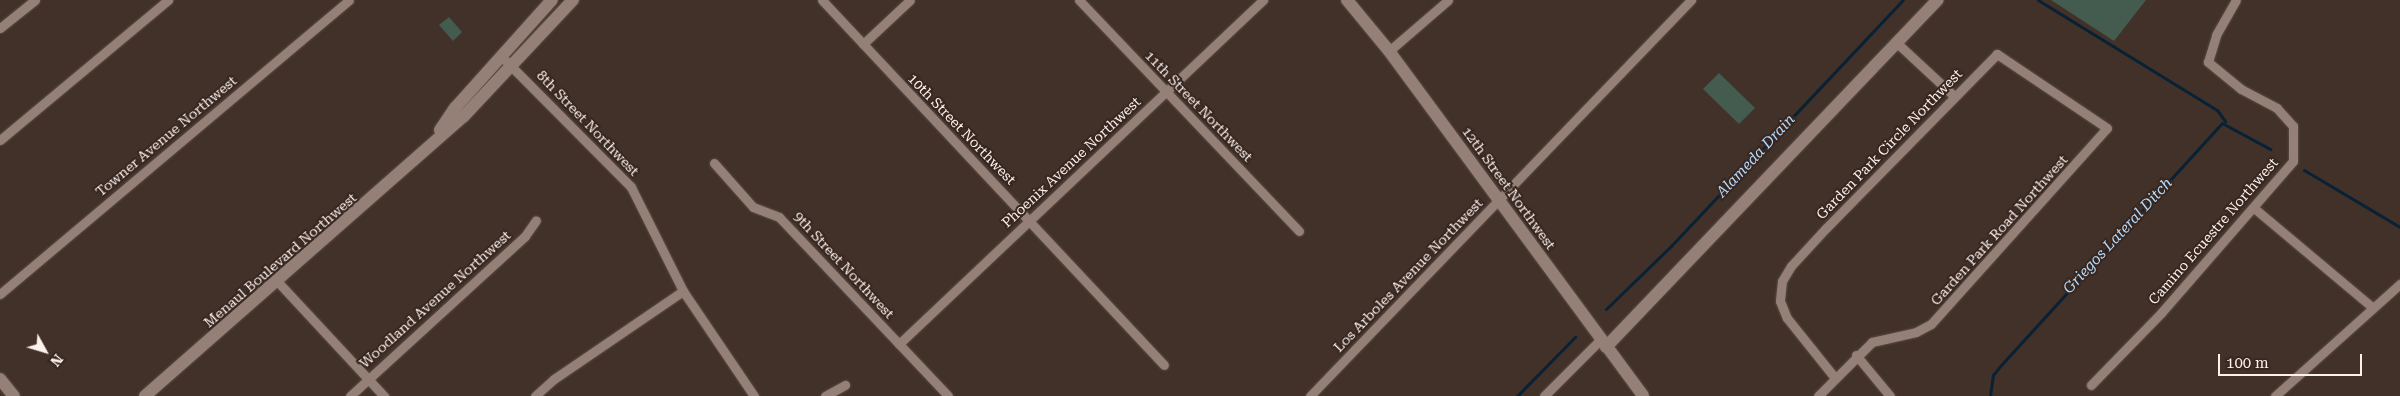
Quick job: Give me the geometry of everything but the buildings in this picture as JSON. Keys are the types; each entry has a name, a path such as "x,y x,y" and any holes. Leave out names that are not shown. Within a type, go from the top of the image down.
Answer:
{"main road":[{"name":"Menaul Boulevard Northwest","path":"145,396 278,282 464,116 573,0"},
{"name":"12th Street Northwest","path":"1347,0 1390,52 1643,396"},
{"path":"1604,343 1938,0"},
{"name":"Menaul Boulevard Northwest","path":"432,143 456,108 550,1"},
{"path":"0,379 14,396"}],"street":[{"path":"0,28 35,0"},
{"path":"0,140 168,0"},
{"name":"Towner Avenue Northwest","path":"0,294 349,0"},
{"name":"10th Street Northwest","path":"822,0 1164,365"},
{"path":"863,44 910,0"},
{"name":"11th Street Northwest","path":"1078,0 1299,231"},
{"name":"Phoenix Avenue Northwest","path":"899,344 1029,219 1263,0"},
{"path":"1390,52 1448,0"},
{"name":"Los Arboles Avenue Northwest","path":"1310,396 1691,0"},
{"name":"Camino Ecuestre Northwest","path":"2090,385 2161,313 2254,208 2293,160 2293,126 2276,108 2242,89 2208,62 2216,35 2236,0"},
{"path":"550,1 561,13"},
{"path":"1897,43 1954,96"},
{"name":"Garden Park Circle Northwest","path":"1835,378 1787,318 1780,300 1782,281 1792,266 1820,235 1997,54 2107,128 2099,140"},
{"name":"8th Street Northwest","path":"501,56 631,187 683,290 754,396"},
{"name":"Garden Park Road Northwest","path":"1818,396 1856,355 1872,342 1916,332 1931,324 2099,140"},
{"name":"9th Street Northwest","path":"714,163 753,207 779,217 948,396"},
{"path":"2254,208 2372,307"},
{"name":"Woodland Avenue Northwest","path":"350,396 525,236 536,220"},
{"path":"278,282 384,396"},
{"path":"2275,396 2372,307 2400,284"},
{"path":"535,396 554,379 683,290"},
{"path":"1544,396 1604,343"},
{"path":"1856,355 1890,396"},
{"path":"825,396 845,385"}],"green space":[{"path":"2051,0 2146,0 2114,41"},
{"path":"449,17 462,32 453,41 439,25"},
{"path":"1719,73 1755,108 1739,124 1703,89"}],"waterway":[{"name":"Alameda Drain","path":"1606,309 1671,246 1903,0"},
{"path":"2038,0 2217,110 2225,121"},
{"name":"Griegos Lateral Ditch","path":"1990,396 1993,375 2002,364 2222,123 2270,149"},
{"name":"Griegos Lateral Ditch","path":"2304,170 2400,227"},
{"name":"Alameda Drain","path":"1517,396 1575,337"}]}
